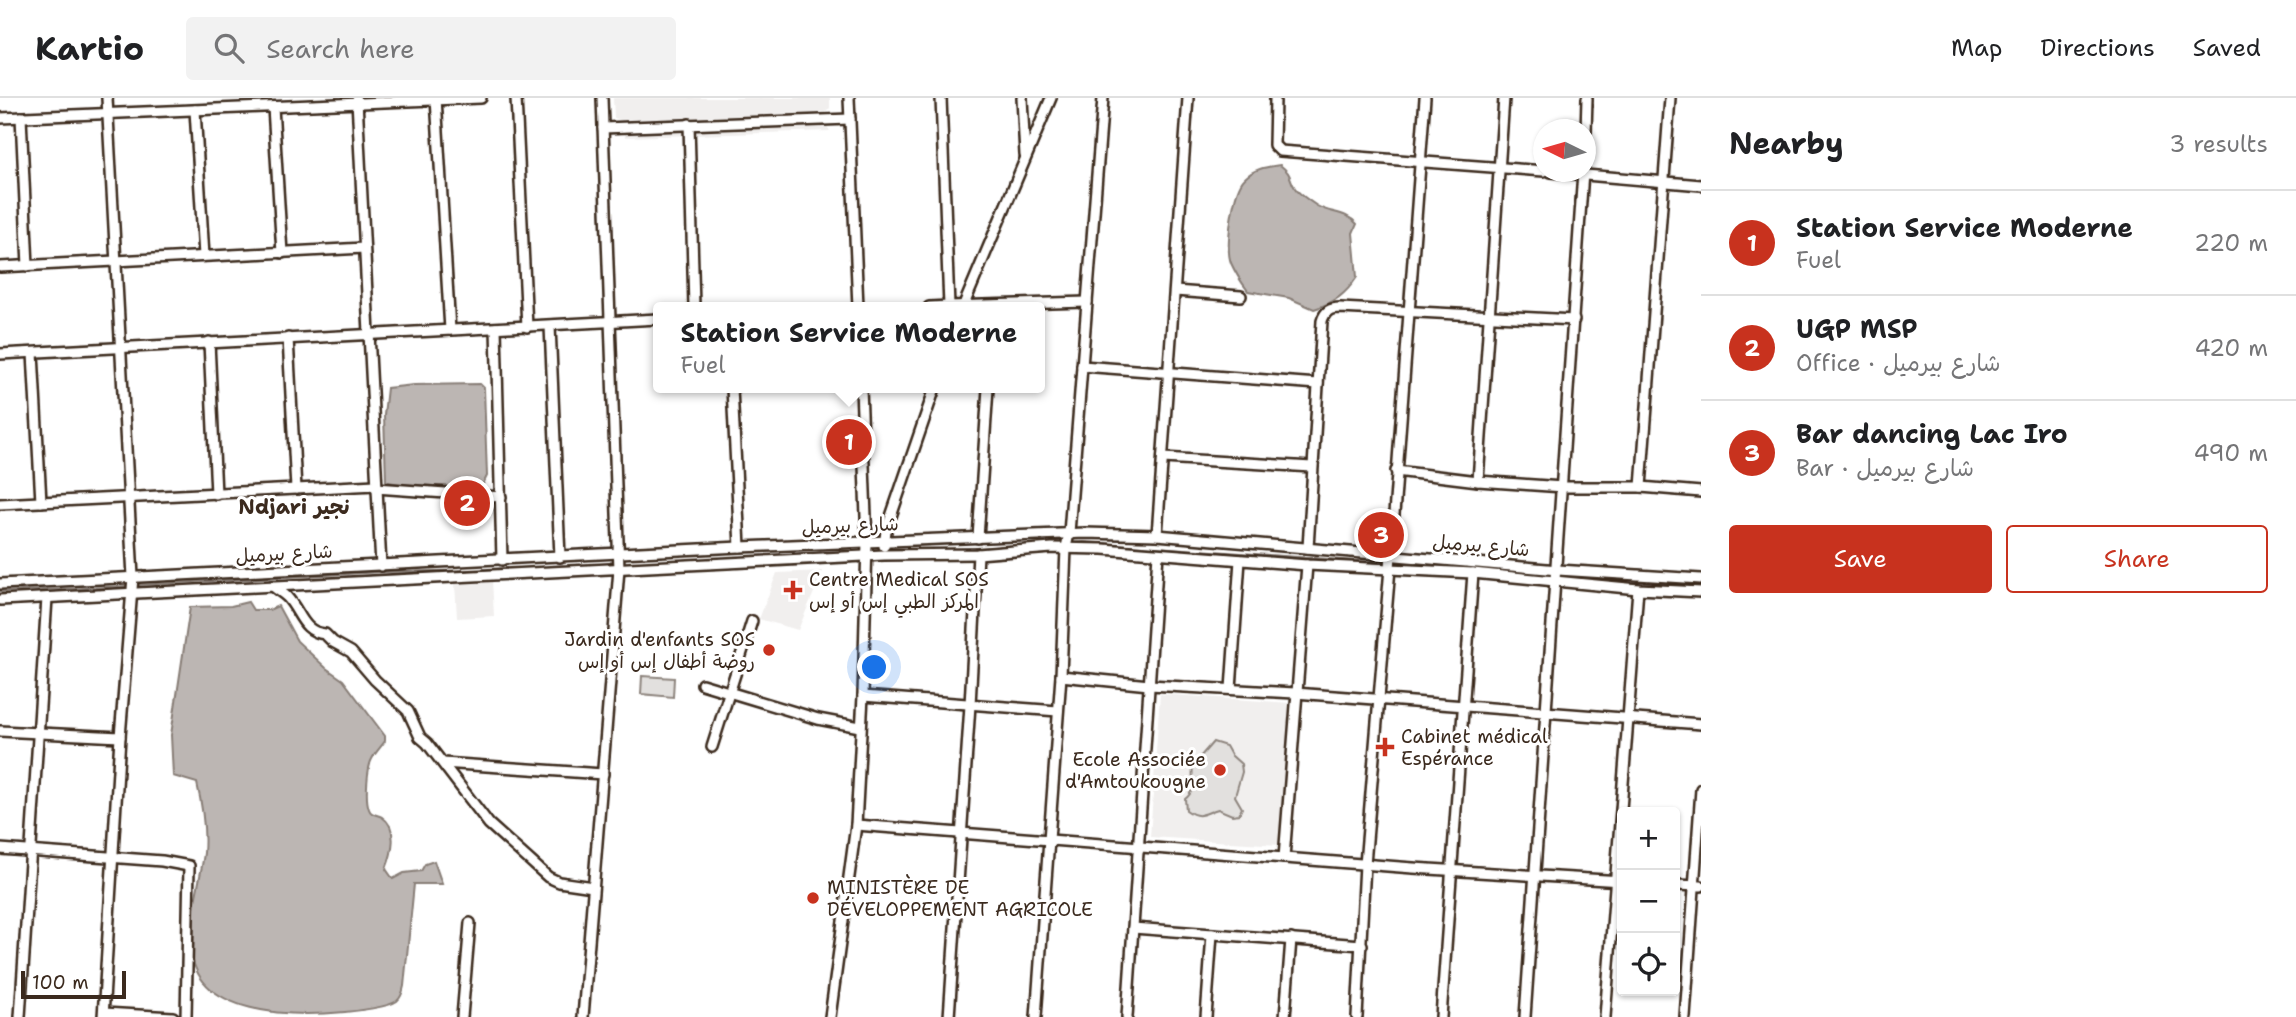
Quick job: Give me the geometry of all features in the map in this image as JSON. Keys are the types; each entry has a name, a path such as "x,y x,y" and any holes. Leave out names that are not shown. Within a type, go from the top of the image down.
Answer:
{"street":[{"path":"107,98 133,585 120,737 104,1015 173,1017"},
{"path":"0,118 273,107 357,100 481,98"},
{"path":"516,98 527,327"},
{"path":"583,1017 618,561 602,98"},
{"path":"849,98 858,302"},
{"path":"941,98 949,302"},
{"path":"1022,98 1025,160"},
{"path":"965,302 1051,98"},
{"path":"1036,1017 1061,676 1066,548 1103,98"},
{"path":"1157,535 1188,98"},
{"path":"1275,98 1276,149 1533,170"},
{"path":"1357,1017 1365,864 1390,568 1424,98"},
{"path":"1478,481 1504,98"},
{"path":"1586,119 1587,98"},
{"path":"1642,487 1670,98"},
{"path":"437,99 450,330"},
{"path":"357,100 381,566"},
{"path":"273,107 282,253"},
{"path":"195,110 204,257"},
{"path":"21,117 28,266"},
{"path":"603,128 850,119"},
{"path":"689,124 694,302"},
{"path":"1596,174 1701,185"},
{"path":"1525,1017 1545,713 1558,570 1582,182"},
{"path":"0,267 363,248"},
{"path":"1175,291 1241,296"},
{"path":"1045,304 1087,302"},
{"path":"1308,548 1322,321 1325,313 1332,308 1409,310 1574,320"},
{"path":"0,354 653,319"},
{"path":"550,326 560,557"},
{"path":"496,328 502,560"},
{"path":"288,338 296,489"},
{"path":"209,342 216,494"},
{"path":"33,353 41,502"},
{"path":"1082,366 1318,384"},
{"path":"732,393 740,547"},
{"path":"830,1017 856,825 863,696 867,542 861,393"},
{"path":"884,555 884,541 933,393"},
{"path":"978,538 988,393"},
{"path":"1163,458 1312,467"},
{"path":"1396,471 1478,481 1563,487 1642,487 1701,492"},
{"path":"0,504 376,486 501,497"},
{"name":"شارع بيرميل","path":"0,584 273,586 618,561 740,547 1069,533 1157,535 1558,570 1701,579"},
{"name":"شارع بيرميل","path":"0,600 47,598 133,585 381,566 560,557 618,561 978,554 1066,548 1307,565 1473,573 1638,589 1701,592"},
{"path":"949,1017 978,554"},
{"path":"1127,1017 1158,554"},
{"path":"1231,689 1240,560"},
{"path":"1284,858 1307,565"},
{"path":"1441,1017 1473,573"},
{"path":"273,586 288,598 306,627 315,633 326,634 333,642 351,652 374,680 408,711 419,737 443,763 489,824 548,877 559,882 593,887"},
{"path":"1620,870 1638,589"},
{"path":"20,1017 47,598"},
{"path":"712,747 752,621"},
{"path":"1061,676 1149,685 1296,693 1701,724"},
{"path":"702,684 818,719 860,727"},
{"path":"863,696 1058,711"},
{"path":"0,731 120,737"},
{"path":"443,763 603,774"},
{"path":"1685,1017 1698,886 1701,789"},
{"path":"856,825 1617,881"},
{"path":"0,849 162,861 189,866 186,1017"},
{"path":"1680,884 1698,886"},
{"path":"1605,1017 1617,900"},
{"path":"462,1017 470,923"},
{"path":"1133,928 1362,944"},
{"path":"1206,1017 1212,934"},
{"path":"1284,1017 1291,939"}],"shaded area":[{"path":"613,98 830,98 830,108 824,114 830,131 625,137 624,121 614,118"},
{"path":"1280,165 1305,198 1322,209 1348,217 1357,224 1353,233 1357,277 1339,297 1314,309 1289,298 1248,291 1229,255 1231,219 1241,184 1245,178 1261,168"},
{"path":"480,384 484,388 487,476 483,484 434,486 386,481 384,415 387,388"},
{"name":"Centre Medical SOS المركز الطبي إس أو إس","path":"823,571 798,630 759,619 777,573"},
{"path":"492,580 494,616 457,618 455,583"},
{"path":"248,602 253,610 269,610 278,606 297,641 343,680 385,736 385,741 370,763 367,798 370,811 382,817 391,828 393,842 386,869 393,879 404,873 421,871 425,864 434,861 442,884 414,884 404,986 400,998 393,1003 324,1014 250,1008 228,1000 210,988 197,971 191,936 204,853 203,818 197,783 173,776 171,735 190,607 231,606"},
{"path":"642,676 674,678 673,697 641,694"},
{"name":"Ecole Associée d'Amtoukougne","path":"1160,694 1290,703 1280,845 1150,837"},
{"path":"1213,742 1226,746 1241,764 1242,772 1235,796 1242,808 1239,814 1232,815 1218,809 1199,815 1186,810 1185,799 1192,788 1193,765"}],"waterway":[{"path":"941,550 1065,543"},
{"path":"1070,543 1386,563"},
{"path":"627,564 640,563"},
{"path":"1395,564 1456,568"},
{"path":"510,569 579,566"},
{"path":"1475,569 1525,572"},
{"path":"137,585 382,572 490,570"},
{"path":"1611,578 1701,585"},
{"path":"0,592 128,586"}],"place":[{"name":"Station Service Moderne","path":"849,442"},
{"name":"UGP MSP","path":"467,503"},
{"name":"Bar dancing Lac Iro","path":"1381,535"},
{"name":"Centre Medical SOS المركز الطبي إس أو إس","path":"793,590"},
{"name":"Jardin d'enfants SOS روضة أطفال إس أو إس","path":"769,650"},
{"name":"Cabinet médical Espérance","path":"1385,747"},
{"name":"Ecole Associée d'Amtoukougne","path":"1220,770"},
{"name":"MINISTÈRE DE DÉVELOPPEMENT AGRICOLE","path":"813,898"}],"district":[{"name":"Ndjari نجير","path":"294,507"}]}
